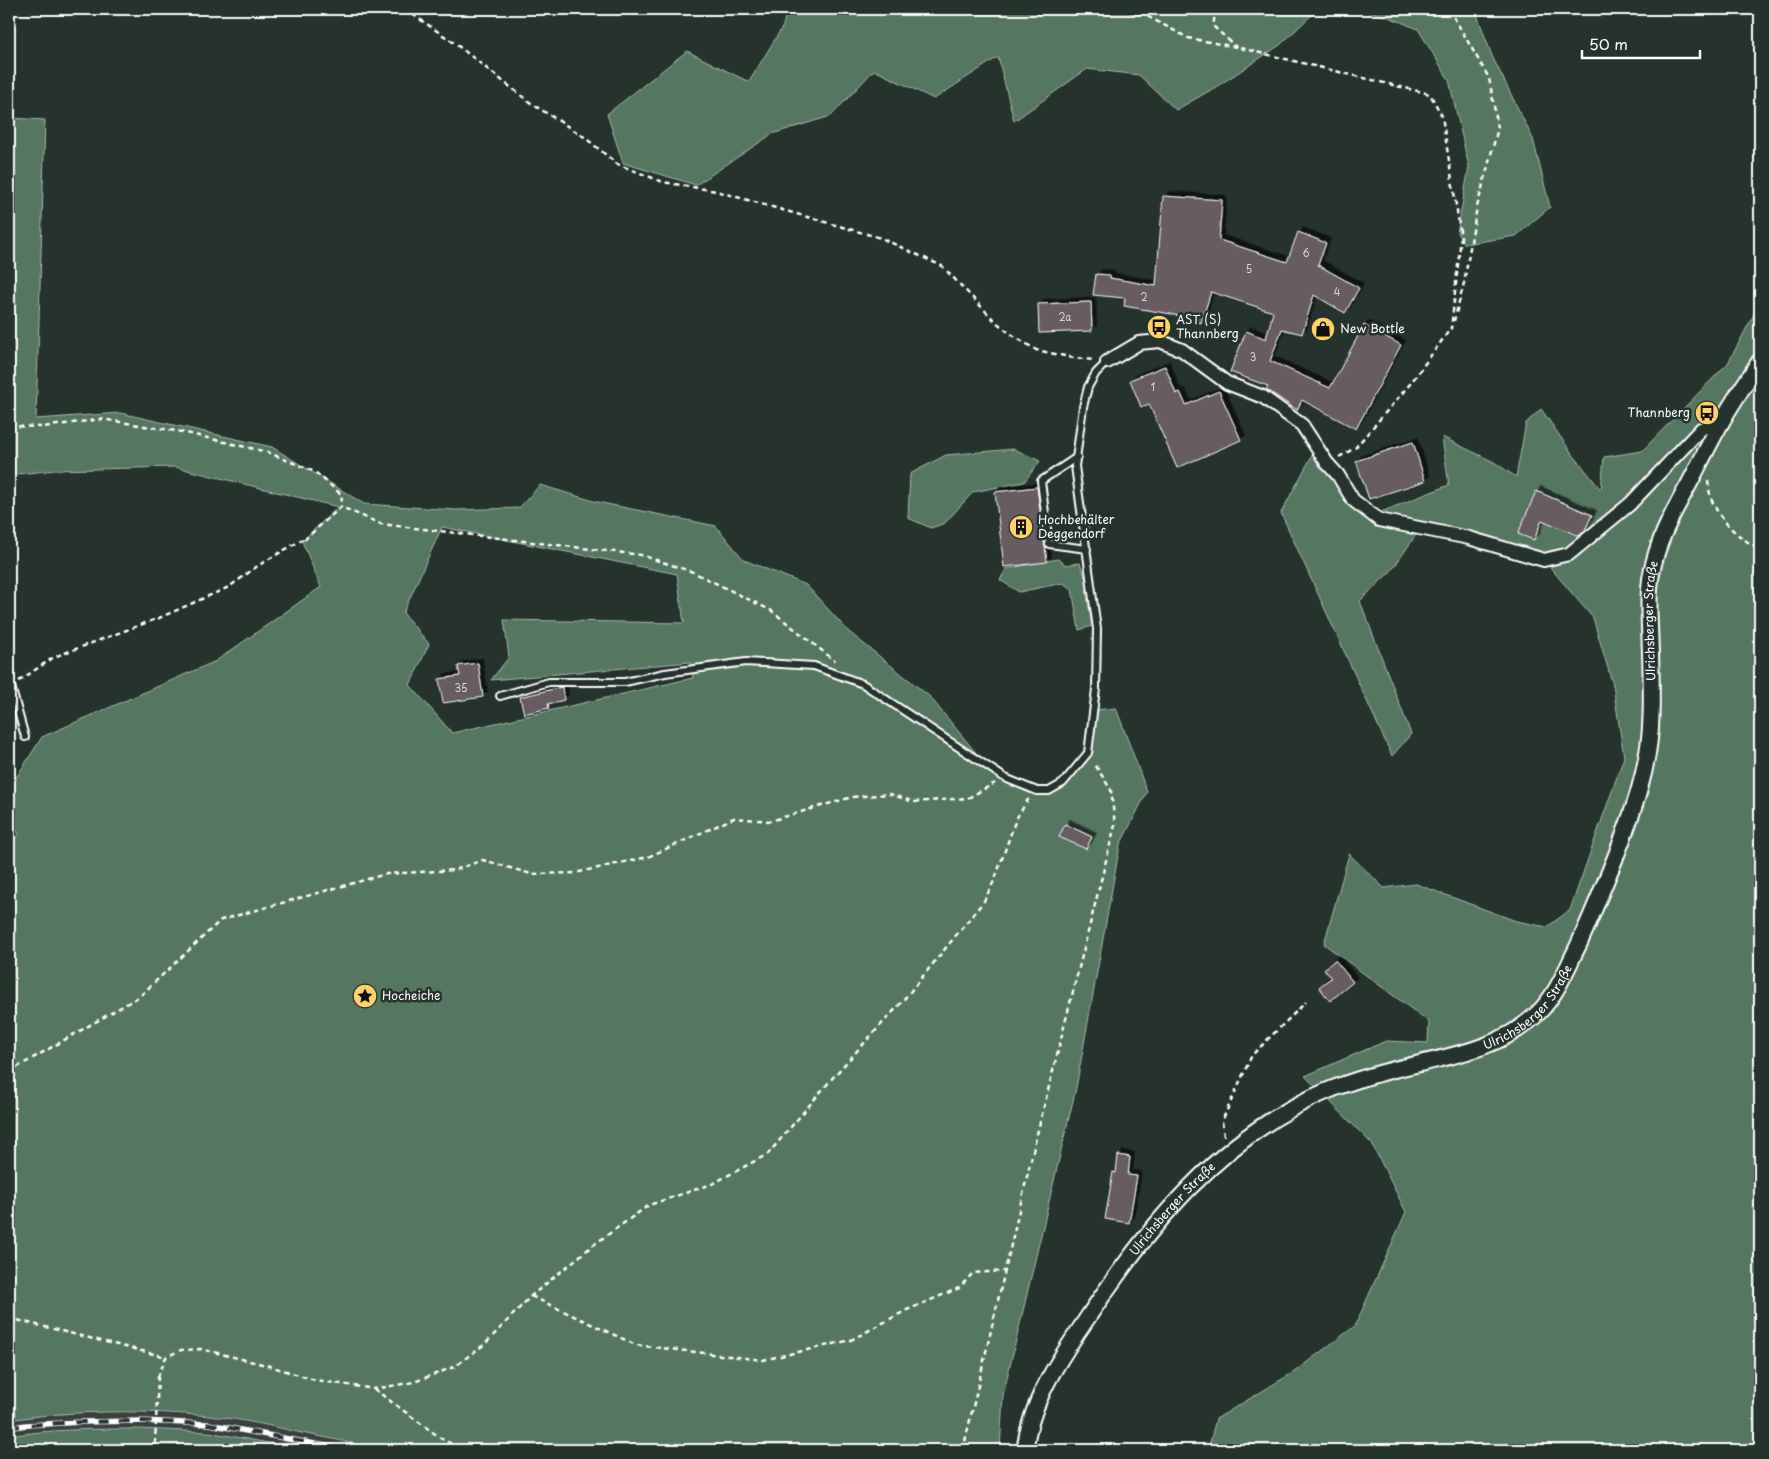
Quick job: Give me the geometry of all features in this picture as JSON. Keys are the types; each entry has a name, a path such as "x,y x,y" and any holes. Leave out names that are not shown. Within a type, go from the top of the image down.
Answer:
{"street":[{"path":"1107,362 1139,342 1160,341 1182,350 1227,383 1263,396 1302,425 1327,463 1338,475 1353,500 1379,520 1469,538 1544,560 1569,554 1630,504 1701,429 1723,419"},
{"name":"Ulrichsberger Straße","path":"1025,1450 1026,1438 1034,1410 1050,1376 1123,1264 1162,1216 1197,1179 1226,1153 1273,1120 1326,1091 1354,1080 1454,1056 1504,1038 1522,1027 1540,1011 1557,990 1589,923 1634,809 1641,785 1647,757 1651,721 1648,608 1653,563 1662,536 1723,419 1760,361"}],"lane":[{"path":"500,696 550,682 625,682 665,673 746,662 814,666 863,684 1005,778 1038,790 1049,791 1063,782 1088,753 1096,689 1097,629 1076,466 1083,407 1088,387 1096,373 1107,362"},
{"path":"1077,457 1041,481 1049,544 1087,548"},
{"path":"10,687 25,737"}],"path":[{"path":"405,9 453,42 532,104 583,136 617,164 663,182 716,191 881,238 942,266 995,321 1036,350 1074,358 1107,362"},
{"path":"1120,9 1145,15 1188,38 1236,47 1430,94 1442,116 1462,237 1451,329"},
{"path":"1145,15 1146,9"},
{"path":"1216,9 1213,26 1236,47"},
{"path":"1327,463 1355,448 1410,384 1451,329 1464,283 1477,207 1498,128 1489,78 1449,9"},
{"path":"9,426 43,427 102,419 182,432 267,452 315,472 342,495 341,507 304,540 305,538 259,565 229,587 159,618 54,657 10,687"},
{"path":"1708,476 1713,504 1725,521 1745,540 1757,547"},
{"path":"341,507 381,524 641,555 693,572 772,611 840,666"},
{"path":"1760,543 1757,547 1760,567"},
{"path":"963,1450 1041,1119 1115,825 1111,790 1088,753"},
{"path":"9,1072 140,996 221,920 386,874 455,870 483,860 531,874 575,873 648,857 734,818 770,820 852,797 890,794 914,802 968,798 1005,778"},
{"path":"9,1318 166,1357 182,1350 201,1349 314,1380 374,1389 414,1382 454,1367 485,1344 531,1296 592,1246 649,1205 712,1184 768,1154 835,1075 901,1004 984,901 995,879 1016,819 1027,799 1038,790"},
{"path":"1226,1153 1222,1121 1252,1055 1306,1002"},
{"path":"531,1296 636,1345 763,1360 852,1340 907,1310 960,1288 973,1273 1005,1272"},
{"path":"154,1450 158,1377 166,1357"},
{"path":"374,1389 442,1439 463,1450"}],"shaded area":[{"path":"81,1413 210,1416 286,1429 376,1450 307,1450 208,1432 139,1429 82,1430 27,1433 9,1436 9,1420"}],"green space":[{"path":"787,9 1318,9 1280,45 1216,87 1176,110 1139,75 1087,69 1014,121 998,57 934,99 874,70 831,116 772,134 696,185 623,163 607,114 687,51 749,82 783,26"},
{"path":"1358,9 1475,9 1492,56 1533,139 1550,207 1516,236 1465,244 1457,233 1469,167 1449,80 1418,29 1386,16"},
{"path":"9,118 45,120 36,419 120,413 272,447 364,504 456,510 519,508 540,485 597,502 716,526 744,560 806,585 849,632 929,696 982,760 1019,785 1048,790 1064,782 1087,753 1093,710 1116,708 1147,792 1120,845 1076,1088 1003,1395 1000,1450 376,1450 349,1442 256,1423 221,1417 185,1414 135,1412 83,1413 9,1420 9,843 19,834 9,819 9,789 42,737 216,661 321,587 302,541 338,507 175,467 55,470 9,475","holes":["442,527 677,574 684,623 504,620 509,657 491,680 690,662 693,678 452,733 410,685 429,644 403,613"]},
{"path":"1760,303 1760,1450 1208,1450 1216,1419 1294,1372 1355,1326 1406,1212 1372,1144 1305,1076 1386,1041 1428,1043 1429,1022 1324,944 1349,854 1384,888 1416,884 1516,921 1547,927 1570,910 1624,757 1613,685 1593,618 1543,559 1422,526 1392,570 1360,601 1411,734 1392,756 1281,513 1315,450 1359,500 1381,512 1449,485 1442,437 1494,462 1516,477 1526,423 1541,409 1601,490 1604,457 1642,451 1728,363"},
{"path":"1014,449 1040,461 1024,482 973,492 945,523 931,528 908,518 910,474 946,455"},
{"path":"1058,559 1066,565 1080,563 1089,588 1086,590 1092,626 1079,630 1072,589 1063,583 1019,592 1000,580 1006,569"},
{"path":"90,1429 208,1432 307,1450 9,1450 9,1436"}],"building":[{"path":"1163,196 1222,200 1219,240 1287,262 1298,232 1326,243 1318,265 1359,288 1345,313 1314,295 1302,334 1282,329 1270,361 1330,388 1364,325 1401,345 1356,429 1302,400 1297,410 1266,389 1268,386 1230,372 1246,331 1266,339 1273,312 1211,292 1201,323 1171,314 1124,306 1125,298 1093,295 1096,274 1110,275 1110,278 1156,286"},
{"path":"1091,302 1092,331 1039,333 1038,304"},
{"path":"1165,366 1176,394 1180,392 1186,405 1219,391 1241,440 1177,468 1149,404 1141,407 1130,380"},
{"path":"1413,442 1425,481 1369,499 1356,461"},
{"name":"Hochbehälter Deggendorf","path":"1037,487 1047,562 1004,567 995,492"},
{"path":"1536,491 1592,515 1585,530 1579,536 1542,520 1534,540 1518,534"},
{"path":"478,663 483,697 443,703 439,679 460,676 458,666"},
{"path":"562,687 564,700 548,704 549,708 524,714 520,697"},
{"path":"1065,824 1092,837 1086,849 1059,837"},
{"path":"1335,960 1353,982 1330,1001 1319,987 1331,978 1324,969"},
{"path":"1118,1155 1130,1157 1128,1175 1137,1176 1129,1223 1105,1219 1113,1172 1116,1173"}],"railway":[{"path":"9,1428 26,1425 82,1422 140,1421 209,1424 347,1450"}],"place":[{"name":"AST (S) Thannberg","path":"1159,327"},
{"name":"New Bottle","path":"1323,329"},
{"name":"Thannberg","path":"1707,413"},
{"name":"Hochbehälter Deggendorf","path":"1021,527"},
{"name":"Hocheiche","path":"365,996"}]}
